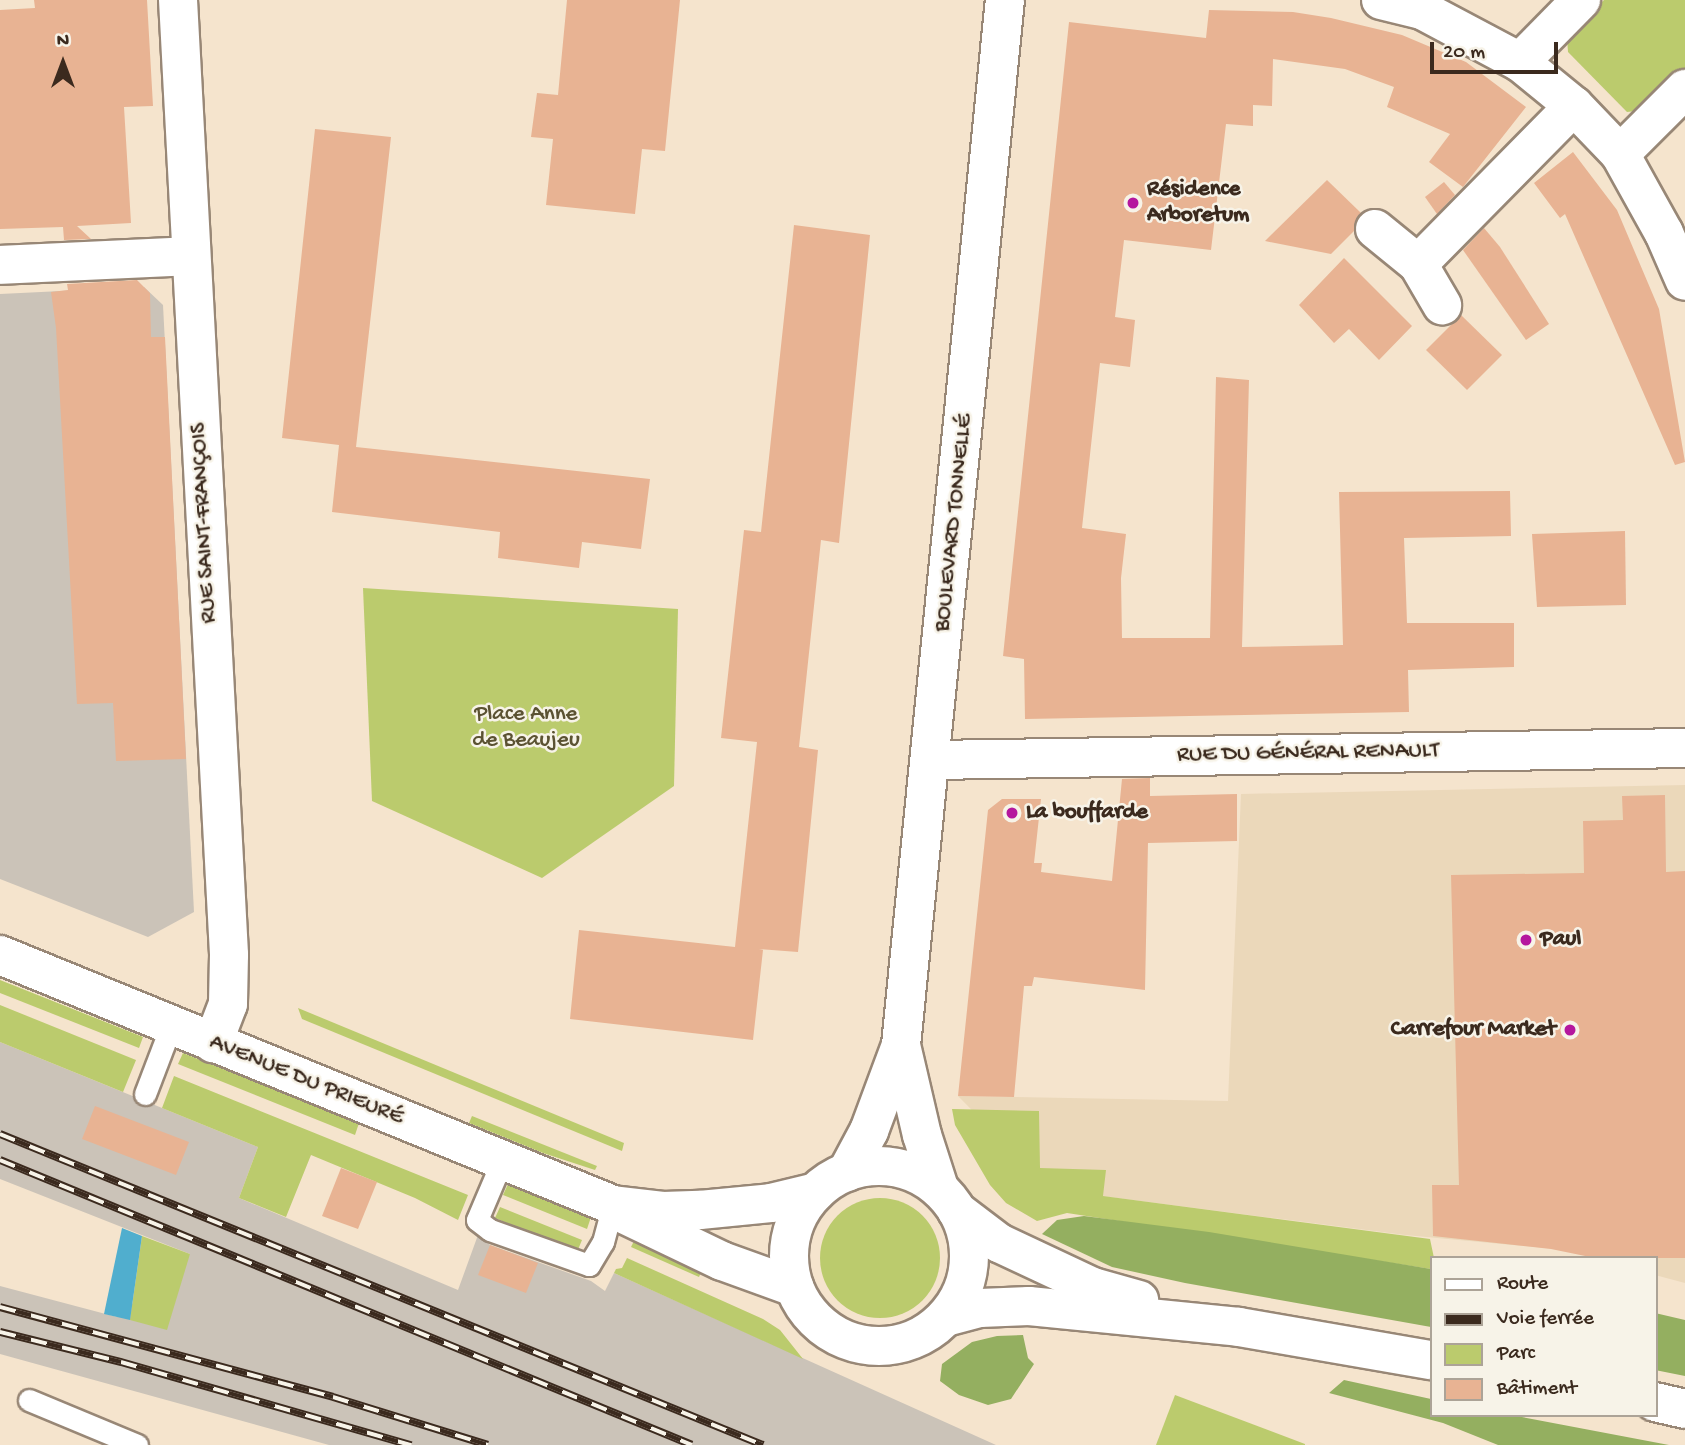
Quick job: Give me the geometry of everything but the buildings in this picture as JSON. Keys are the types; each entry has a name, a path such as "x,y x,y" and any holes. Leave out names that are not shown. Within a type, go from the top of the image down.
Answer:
{"street":[{"name":"RUE SAINT-FRANÇOIS","path":"178,0 229,955 228,1004 214,1043"},
{"name":"BOULEVARD TONNELLÉ","path":"847,1172 869,1131 901,1045 932,760 1005,0"},
{"path":"1381,0 1422,5 1520,62 1574,106 1620,154 1664,233 1685,281"},
{"path":"1520,62 1581,0"},
{"path":"1620,154 1685,89"},
{"path":"1418,264 1574,106"},
{"path":"1375,229 1418,264 1442,305"},
{"path":"0,265 190,256"},
{"name":"RUE DU GÉNÉRAL RENAULT","path":"932,760 1685,748"},
{"name":"AVENUE DU PRIEURÉ","path":"0,955 613,1205 643,1225 722,1261 794,1287"},
{"name":"BOULEVARD TONNELLÉ","path":"901,1045 922,1135 948,1199"},
{"path":"948,1199 968,1237 969,1266 962,1293 946,1317 922,1336 908,1342 877,1346 833,1334 809,1314 794,1287 789,1262 791,1236 800,1213 816,1192 847,1172 874,1166 902,1168 948,1199 999,1243 1093,1287 1239,1327"},
{"name":"AVENUE DU PRIEURÉ","path":"613,1205 663,1211 700,1210 771,1203 816,1192"},
{"path":"946,1317 980,1308 1029,1306 1239,1327 1430,1360"},
{"path":"1657,1402 1685,1409"}],"lane":[{"path":"145,1094 171,1026"},
{"path":"502,1161 473,1225 585,1271 603,1242 613,1205"},
{"path":"29,1400 137,1445"}],"shaded area":[{"path":"144,287 163,305 194,912 148,937 0,879 0,294"},
{"path":"1685,785 1685,1283 1657,1276 1657,1256 1405,1235 1102,1196 1045,1184 958,1096 1228,1101 1241,794"},
{"path":"0,1042 258,1147 239,1198 458,1290 478,1235 490,1245 591,1281 605,1291 614,1273 996,1445 329,1445 0,1354 0,1286 117,1317 190,1254 0,1179"}],"green space":[{"path":"1604,0 1685,0 1685,69 1645,110 1627,112 1568,52 1567,38"},
{"name":"Place Anne de Beaujeu","path":"363,588 678,609 674,786 542,878 372,801"},
{"path":"0,980 143,1037 139,1048 0,993"},
{"path":"0,1005 136,1060 123,1092 0,1042"},
{"path":"298,1008 624,1143 622,1151 302,1019"},
{"path":"183,1053 359,1123 355,1135 178,1064"},
{"path":"174,1076 468,1195 458,1220 415,1198 311,1155 286,1217 239,1198 258,1147 162,1108"},
{"path":"952,1109 1039,1111 1040,1168 1106,1170 1103,1196 1430,1239 1434,1256 1430,1256 1430,1269 1067,1213 1037,1221 1006,1203 990,1185 955,1125"},
{"path":"472,1116 597,1166 595,1170 543,1153 469,1123"},
{"path":"508,1184 591,1217 587,1229 503,1195"},
{"path":"880,1198 903,1202 923,1215 936,1235 940,1258 936,1281 923,1301 903,1314 880,1318 857,1314 837,1301 824,1281 820,1258 824,1235 837,1215 857,1202"},
{"path":"500,1207 582,1240 577,1252 495,1218"},
{"path":"1084,1216 1209,1232 1430,1269 1430,1327 1185,1283 1112,1267 1042,1234 1057,1220"},
{"path":"142,1236 190,1254 167,1330 130,1320"},
{"path":"636,1237 704,1266 699,1277 631,1247"},
{"path":"627,1258 763,1319 780,1330 803,1359 614,1273 616,1269 622,1268"},
{"path":"1657,1313 1685,1320 1685,1376 1657,1370"},
{"path":"1023,1335 1028,1358 1034,1364 1011,1399 988,1405 959,1395 940,1381 942,1364 972,1342 997,1336"},
{"path":"1344,1380 1430,1399 1430,1417 1522,1417 1669,1445 1498,1445 1443,1423 1329,1393"},
{"path":"1175,1395 1305,1444 1305,1445 1156,1445"}],"water":[{"path":"122,1228 142,1236 130,1320 104,1314"}],"railway":[{"path":"0,1134 763,1445"},
{"path":"0,1160 692,1445"},
{"path":"0,1307 333,1397 488,1445"},
{"path":"0,1332 121,1362 411,1445"}],"place":[{"name":"Résidence Arboretum","path":"1133,203"},
{"name":"La bouffarde","path":"1012,813"},
{"name":"Paul","path":"1526,940"},
{"name":"Carrefour Market","path":"1570,1030"}]}
